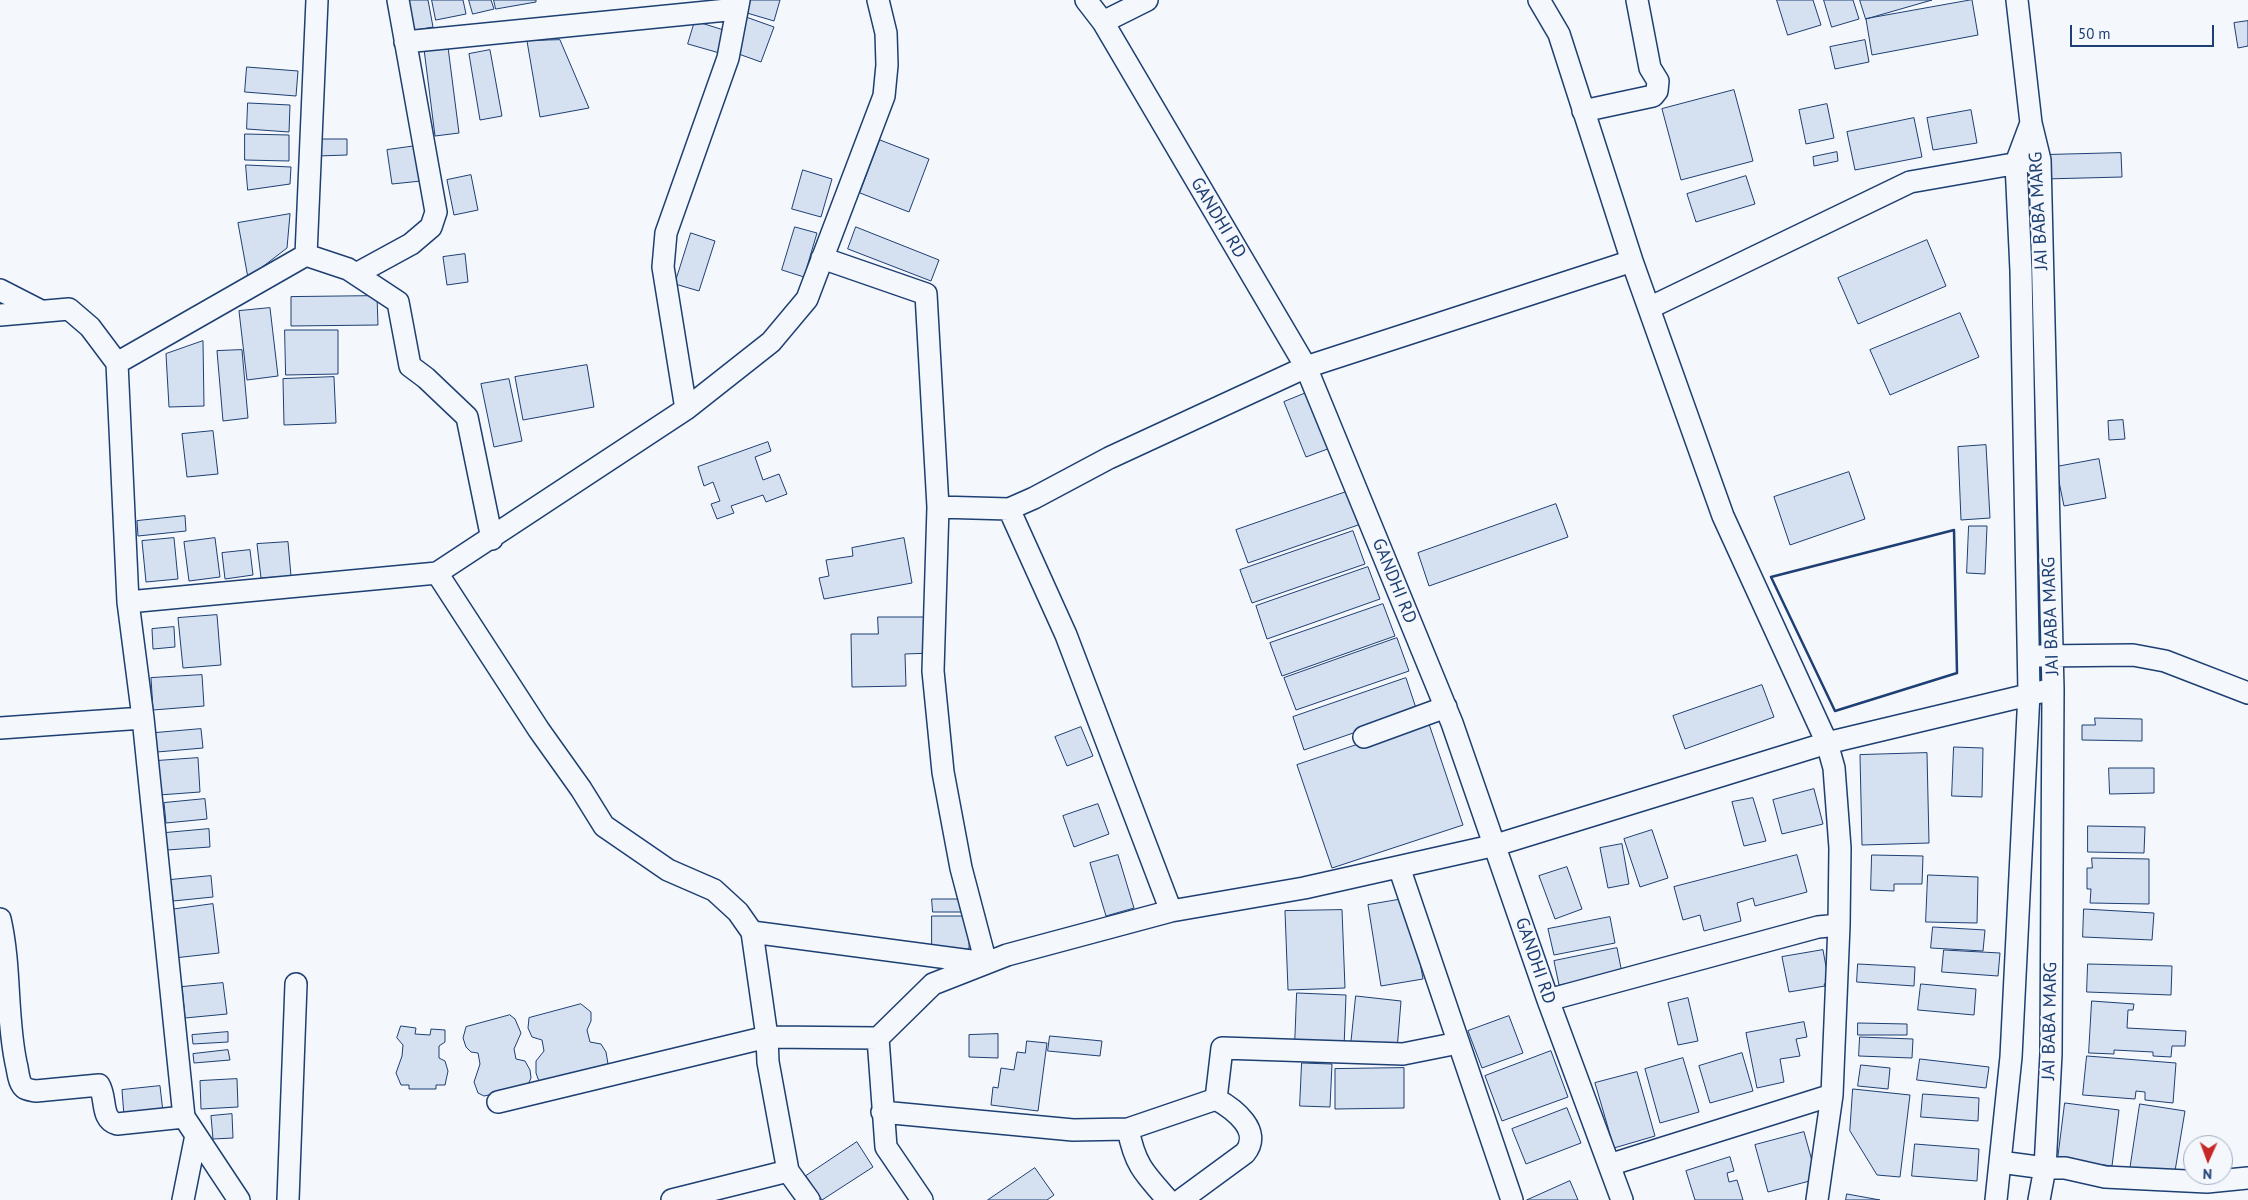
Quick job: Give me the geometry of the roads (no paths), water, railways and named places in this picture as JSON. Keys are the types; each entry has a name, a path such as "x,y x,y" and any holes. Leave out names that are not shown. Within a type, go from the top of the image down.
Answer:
{"street":[{"path":"306,255 317,0"},
{"path":"356,274 411,244 431,227 436,212 398,0"},
{"path":"128,602 438,573 686,410 771,342 789,323 807,299 884,96 887,65 886,33 878,0"},
{"name":"GANDHI RD","path":"1086,0 1103,22 1306,367 1446,707 1496,845 1548,1000 1622,1200"},
{"path":"1103,22 1147,0"},
{"path":"1539,0 1559,34 1632,261 1723,516 1827,743 1834,768 1840,848 1839,925 1832,1095 1818,1200"},
{"path":"1584,111 1653,96 1658,91 1658,81 1650,68 1637,0"},
{"path":"2017,0 2031,123"},
{"path":"405,42 738,4 728,58 666,233 663,267 686,410"},
{"name":"JAI BABA MARG","path":"2031,123 2040,160 2053,689 2051,1054 2046,1168 2039,1200"},
{"name":"JAI BABA MARG","path":"1996,1200 2011,1057 2029,693 2030,656 2021,271 2016,163 2031,123"},
{"path":"1649,308 1910,182 2040,160"},
{"path":"117,363 306,255 348,269 398,302 410,366 426,378 467,417 492,539"},
{"path":"822,258 926,294 938,506 933,671 943,772 961,868 986,963"},
{"path":"938,506 1010,509 1109,458 1306,367 1632,261"},
{"path":"2021,271 2042,271"},
{"path":"0,290 41,311"},
{"path":"0,315 69,308 90,327 117,363 128,602 144,718 184,1117 239,1200"},
{"path":"1010,509 1066,635 1171,910"},
{"path":"438,573 539,730 581,789 604,826 668,870 714,890 738,912 752,932 767,1037 768,1062 788,1170 810,1200"},
{"path":"2030,656 2133,655 2164,661 2248,693"},
{"path":"498,1102 767,1037 878,1038 934,984 1008,955 1171,910 1304,888 1496,845 1827,743 2029,693 2053,689"},
{"path":"1364,737 1446,707"},
{"path":"0,728 144,718"},
{"path":"1399,867 1512,1200"},
{"path":"0,919 8,967 8,1001 13,1050 21,1084 26,1089 36,1091 99,1085 102,1090 107,1118 110,1122 117,1124 184,1117"},
{"path":"1548,1000 1818,927 1839,925"},
{"path":"752,932 986,963"},
{"path":"288,1200 296,984"},
{"path":"878,1038 886,1147 922,1200"},
{"path":"1216,1099 1222,1048 1403,1054 1458,1042"},
{"path":"1609,1165 1832,1095"},
{"path":"882,1112 1072,1130 1128,1129 1216,1099"},
{"path":"1181,1200 1245,1152 1250,1146 1251,1136 1237,1112 1216,1099"},
{"path":"1128,1129 1133,1154 1145,1174 1168,1200"},
{"path":"183,1200 196,1135"},
{"path":"2000,1162 2046,1168 2065,1168 2115,1178 2207,1182 2248,1178"},
{"path":"672,1200 788,1170"}]}
